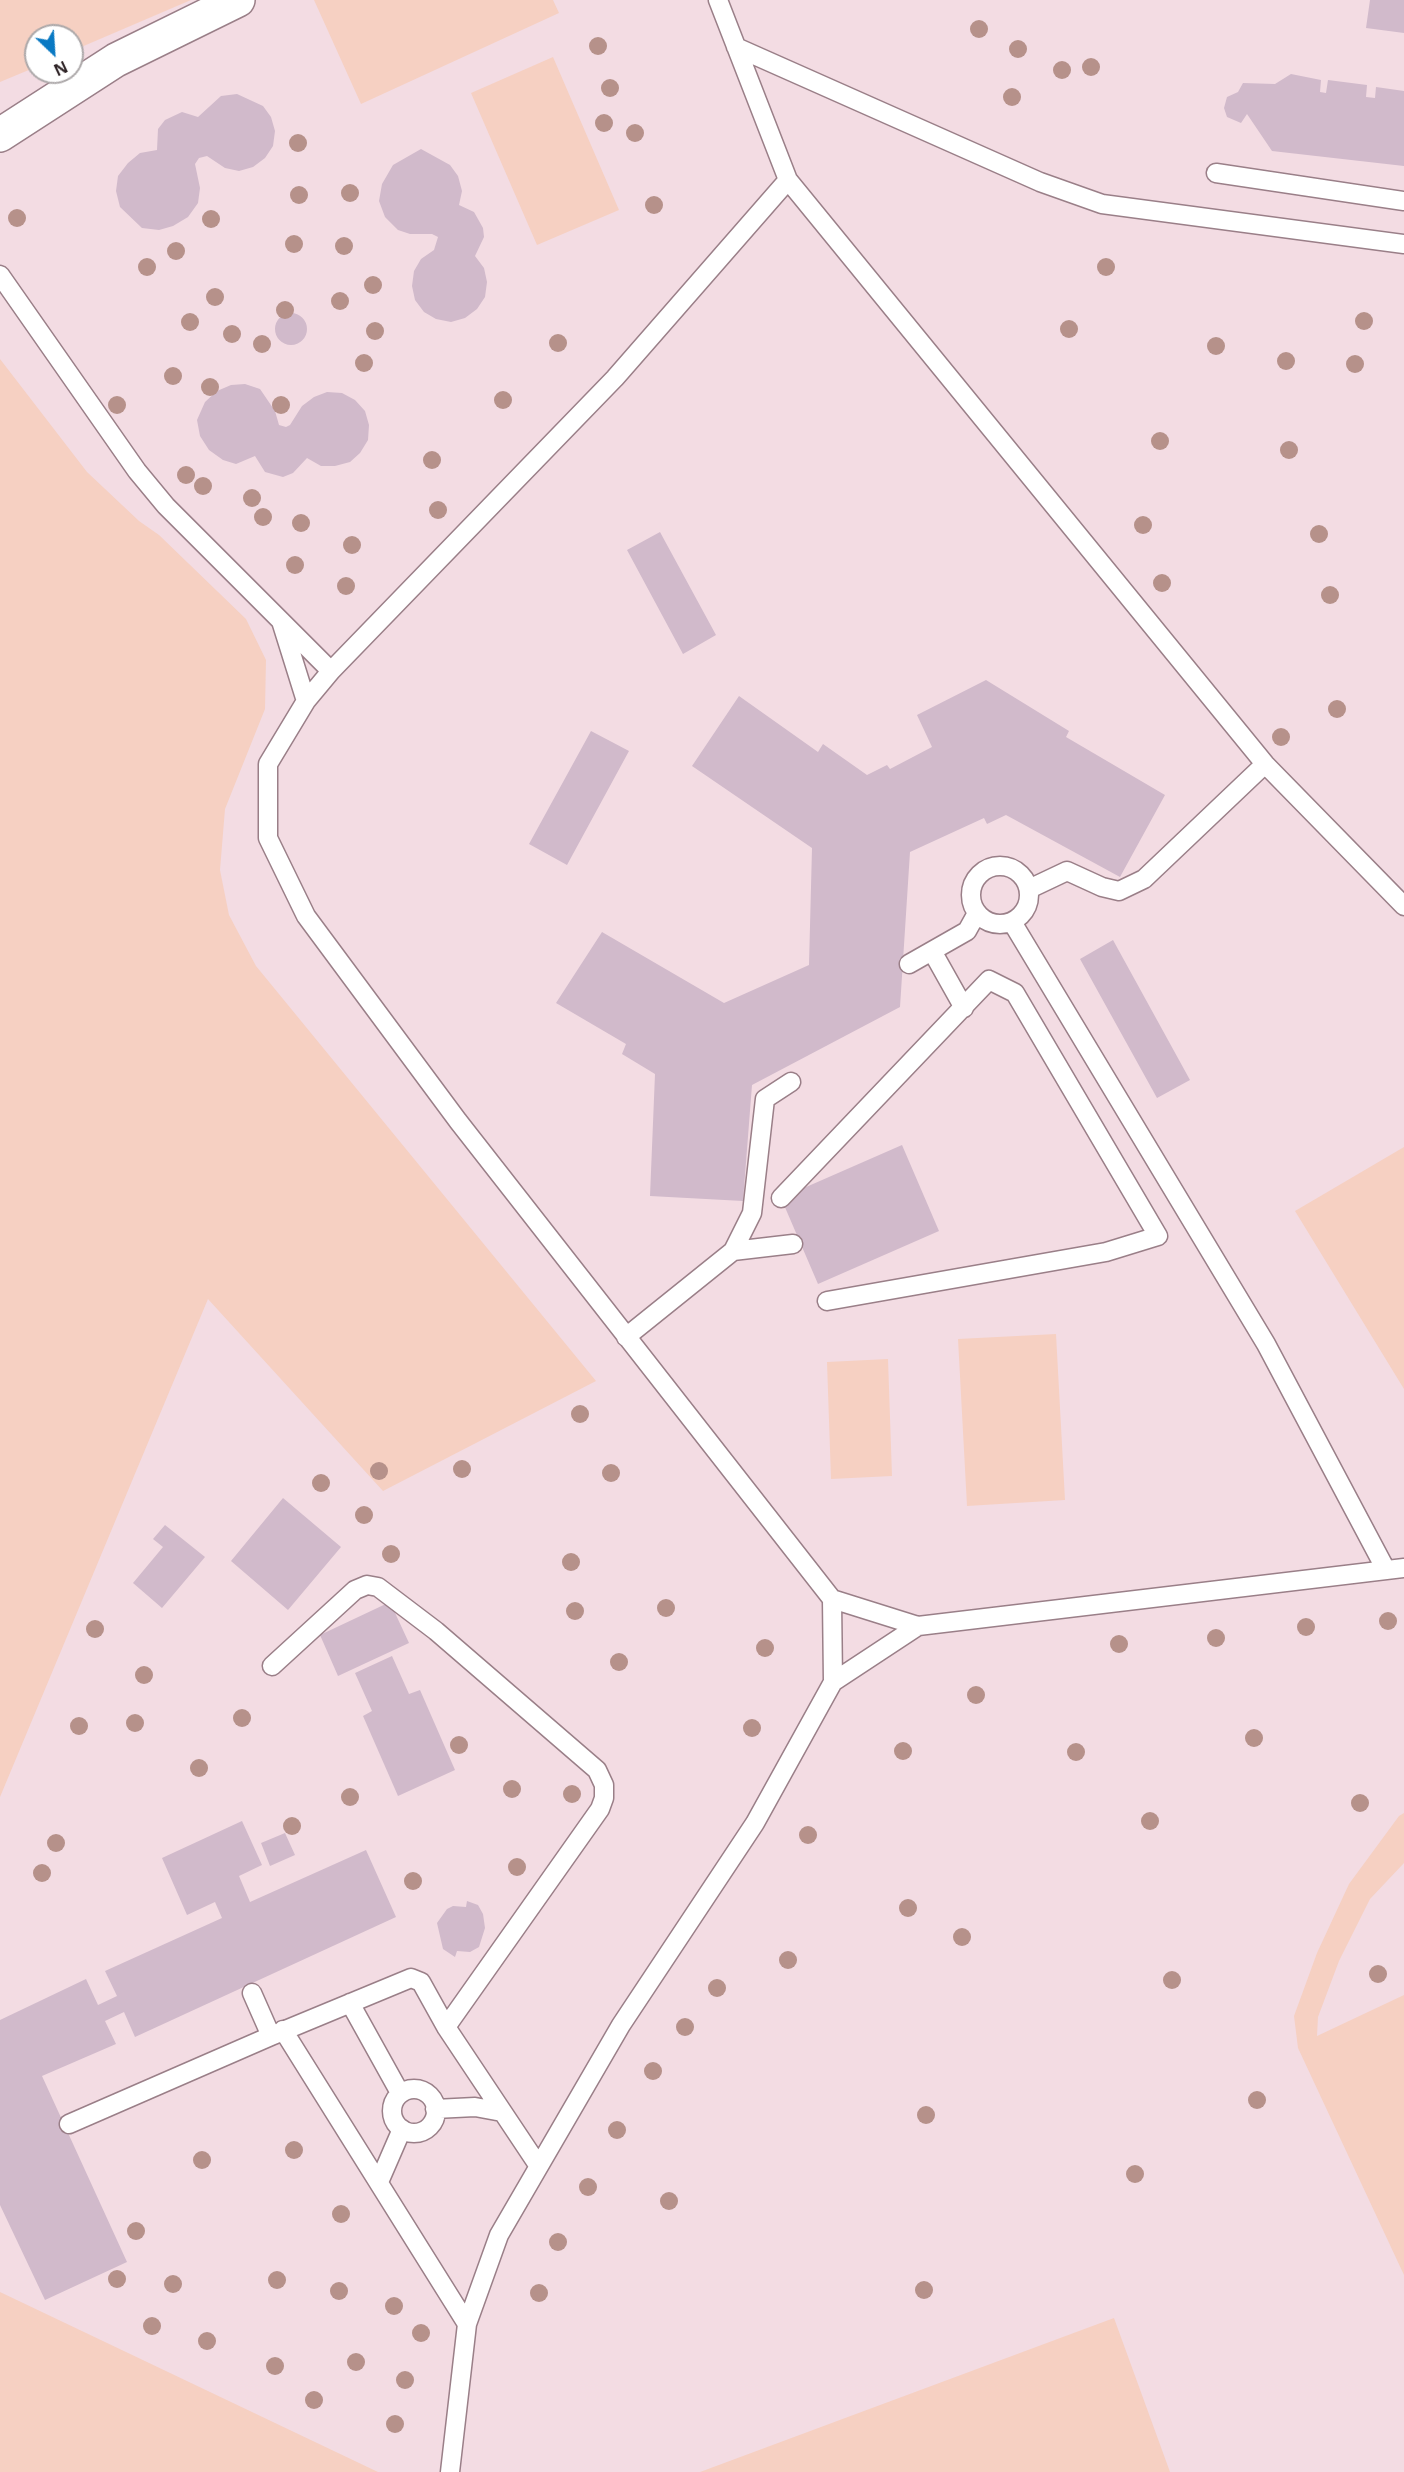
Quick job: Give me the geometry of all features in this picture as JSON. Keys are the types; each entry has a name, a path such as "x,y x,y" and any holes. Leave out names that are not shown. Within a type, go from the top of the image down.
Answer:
{"street":[{"path":"0,135 116,60 238,0"}],"lane":[{"path":"718,0 788,180 1265,764 1404,906"},
{"path":"736,47 1040,182 1102,204 1403,242"},
{"path":"1216,173 1404,201"},
{"path":"788,180 615,378 331,671 306,701 288,726 268,764 268,838 306,916 458,1120 832,1599 918,1626 1395,1569 1266,1344 1012,922"},
{"path":"0,274 137,471 166,506 331,671"},
{"path":"279,617 306,701"},
{"path":"1029,889 1067,871 1102,887 1119,891 1144,879 1265,764"},
{"path":"1001,866 1014,870 1024,878 1029,889 1029,902 1023,914 1012,922 1000,924 987,921 977,913 972,901 972,888 978,876 988,869 1001,866"},
{"path":"909,964 967,931 977,913"},
{"path":"932,951 964,1008"},
{"path":"781,1198 989,980 1015,993 1158,1236 1106,1252 827,1301"},
{"path":"626,1337 733,1251 752,1213 765,1099 791,1082"},
{"path":"733,1251 793,1244"},
{"path":"272,1666 355,1590 367,1585 378,1587 436,1631 597,1770 604,1785 604,1798 600,1809 446,2027"},
{"path":"832,1599 833,1682"},
{"path":"450,2472 467,2324 499,2235 621,2025 754,1823 833,1682 918,1626"},
{"path":"69,2124 277,2033 411,1978 416,1979 538,2165"},
{"path":"252,1994 379,2182 467,2324"},
{"path":"350,2003 400,2093"},
{"path":"417,2088 432,2097 435,2109 433,2122 419,2132 402,2129 392,2116 391,2108 400,2093 417,2088"},
{"path":"435,2109 475,2107 502,2112"},
{"path":"379,2182 402,2129"}],"shaded area":[{"path":"0,0 1404,0 1404,2472 0,2472"},
{"path":"0,0 191,0 84,46 84,24 24,24 24,72 0,82"},
{"path":"314,0 553,0 559,13 361,104"},
{"path":"553,57 619,210 537,245 471,93"},
{"path":"0,359 87,472 139,521 159,535 246,619 266,660 265,709 225,809 220,870 229,915 256,966 596,1381 383,1491 208,1299 0,1797"},
{"path":"1404,1147 1404,1389 1295,1211"},
{"path":"1056,1334 1065,1500 967,1506 958,1339"},
{"path":"888,1359 892,1476 831,1479 827,1362"},
{"path":"1404,1813 1404,1863 1370,1899 1339,1961 1318,2017 1317,2036 1404,1995 1404,2275 1298,2048 1294,2016 1317,1953 1349,1884 1399,1816"},
{"path":"0,2292 378,2472 0,2472"},
{"path":"1114,2318 1170,2472 700,2472"}],"building":[{"path":"1370,0 1404,0 1404,33 1366,28"},
{"path":"1291,74 1321,80 1320,92 1326,93 1328,80 1367,85 1366,97 1375,98 1376,87 1404,91 1404,166 1272,151 1247,114 1241,123 1227,117 1224,108 1227,97 1238,92 1243,83 1275,84"},
{"path":"237,94 263,106 271,117 275,131 273,146 265,158 253,167 239,171 225,168 207,156 199,158 195,164 200,188 198,203 188,217 173,226 159,230 142,228 120,207 116,191 118,176 140,153 157,150 158,129 165,120 182,112 198,117 221,96"},
{"path":"421,149 450,165 458,176 462,191 459,205 474,212 483,228 484,237 475,256 484,268 487,282 485,297 477,309 465,318 451,322 436,319 424,312 415,300 412,286 414,271 421,259 434,250 438,237 432,234 410,234 398,230 385,217 379,201 382,184 393,165"},
{"path":"291,313 303,317 307,329 303,341 291,345 279,341 275,329 279,317"},
{"path":"245,384 260,389 275,411 279,425 286,427 290,425 302,406 314,397 327,392 342,393 355,400 365,411 369,425 368,440 360,453 350,462 335,466 321,466 307,458 293,473 283,477 265,472 255,456 236,464 223,460 209,450 200,436 197,420 205,402 217,391 231,385"},
{"path":"660,532 716,635 683,654 627,550"},
{"path":"986,680 1069,731 1066,737 1165,795 1120,877 1006,815 987,824 984,818 910,852 900,1007 752,1085 743,1201 650,1196 655,1074 622,1054 626,1044 556,1003 602,932 724,1003 809,965 812,848 692,766 739,696 818,752 823,744 867,775 887,765 890,769 932,747 917,715"},
{"path":"591,731 629,751 567,865 529,844"},
{"path":"1113,940 1190,1080 1157,1098 1080,959"},
{"path":"902,1145 939,1231 818,1284 781,1198"},
{"path":"283,1498 341,1547 288,1610 231,1561"},
{"path":"165,1525 205,1557 162,1608 133,1583 163,1547 153,1539"},
{"path":"390,1602 409,1643 338,1676 320,1635"},
{"path":"392,1656 409,1694 420,1690 455,1770 398,1796 363,1716 372,1711 355,1673"},
{"path":"242,1821 262,1865 239,1876 250,1902 366,1850 396,1917 135,2037 124,2012 105,2021 116,2044 42,2076 127,2262 45,2300 0,2205 0,2020 86,1979 98,2005 117,1996 105,1971 222,1918 215,1902 187,1915 162,1858"},
{"path":"285,1833 295,1855 270,1866 261,1843"},
{"path":"467,1901 478,1905 483,1914 485,1928 479,1947 470,1952 457,1951 455,1957 443,1949 437,1923 447,1909 453,1906 466,1907"}]}
